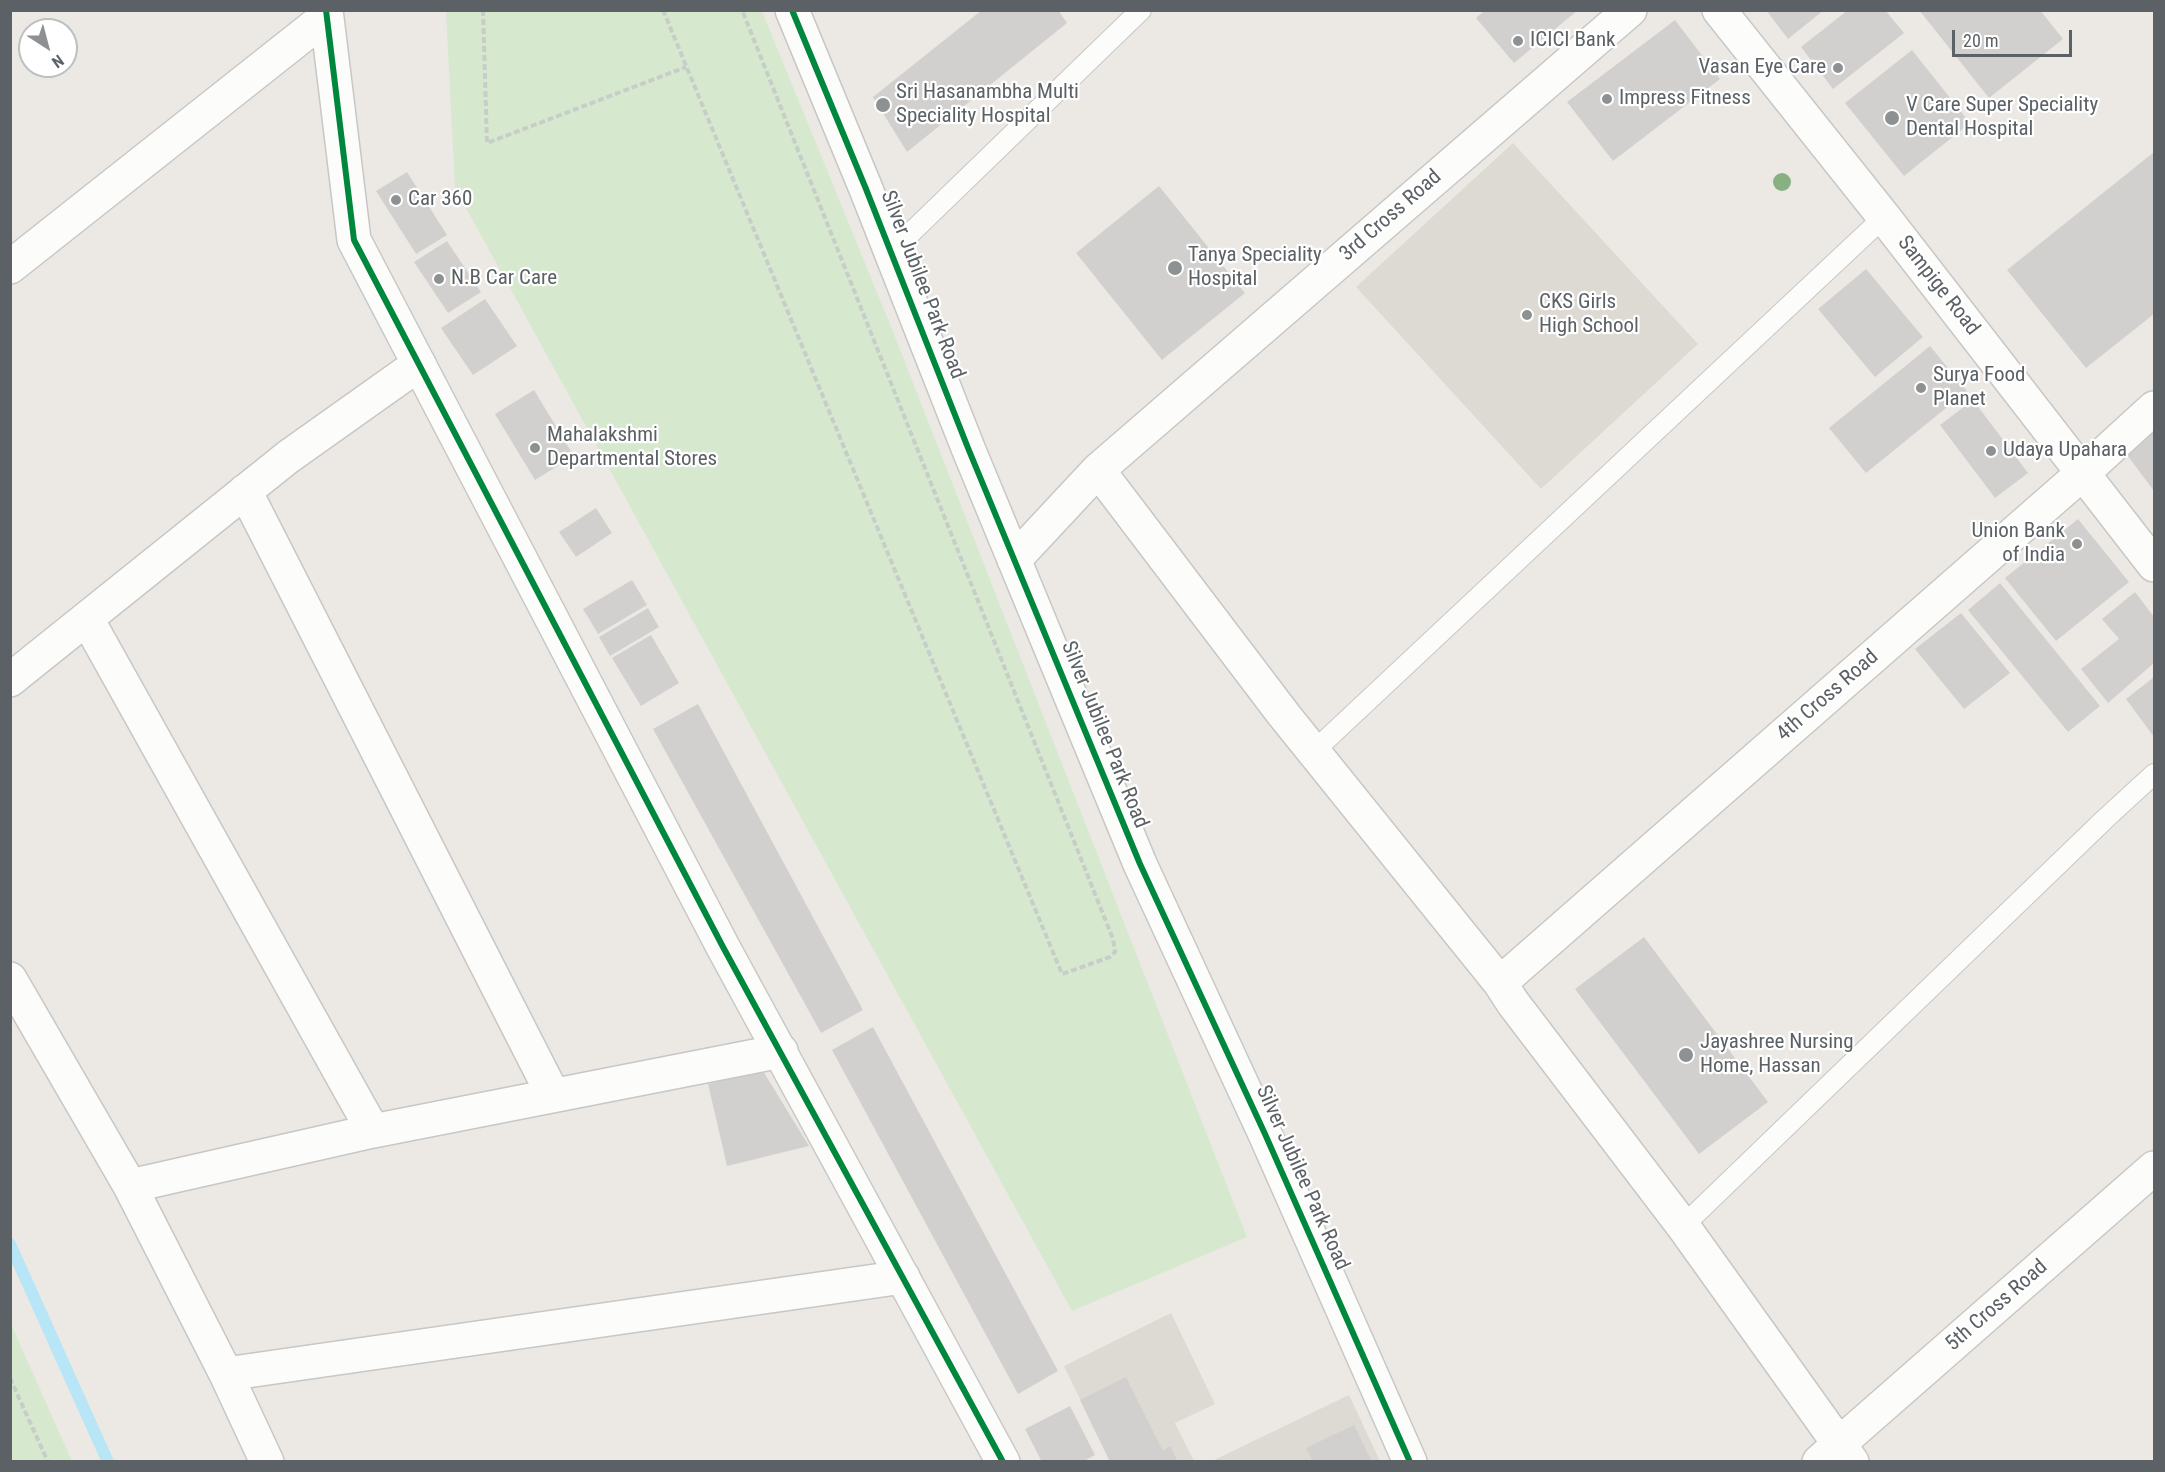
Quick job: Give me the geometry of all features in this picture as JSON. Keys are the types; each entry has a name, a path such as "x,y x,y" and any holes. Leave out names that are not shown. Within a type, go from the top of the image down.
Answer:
{"street":[{"name":"Silver Jubilee Park Road","path":"792,10 1014,560 1140,864 1270,1144 1410,1461"},
{"name":"3rd Cross Road","path":"1014,560 1098,470 1630,10"},
{"name":"Sampige Road","path":"1719,10 2084,472 2154,565"},
{"path":"10,267 326,14"},
{"path":"326,14 354,240 723,947 1002,1461"},
{"path":"10,680 288,457 420,364"},
{"name":"4th Cross Road","path":"1500,983 2084,472 2154,408"},
{"path":"1098,470 1313,752 1500,983 1683,1226 1837,1456"},
{"path":"245,491 553,1095"},
{"path":"87,619 373,1131"},
{"path":"10,979 130,1186 226,1374 267,1461"},
{"path":"130,1186 373,1131 781,1051"},
{"name":"5th Cross Road","path":"1837,1456 2154,1168"},
{"path":"226,1374 903,1277"}],"lane":[{"path":"891,252 1141,10"},
{"path":"1313,752 1884,217"},
{"path":"1683,1226 2154,774"}],"path":[{"path":"483,10 487,143 686,67"},
{"path":"663,10 1062,974 1110,957 1115,952 1113,939 742,10"},
{"path":"10,1378 48,1461"}],"shaded area":[{"name":"CKS Girls High School","path":"1513,143 1698,344 1541,489 1356,287"},
{"path":"1171,1313 1215,1404 1175,1423 1194,1461 1110,1461 1064,1366"},
{"path":"1349,1395 1380,1461 1210,1462"}],"green space":[{"path":"446,11 762,11 892,329 1247,1237 1072,1311 455,188"},
{"path":"11,1324 72,1461 11,1461"}],"building":[{"path":"982,10 1058,10 1067,23 907,152 873,97"},
{"name":"ICICI Bank","path":"1485,10 1578,10 1514,63 1476,18"},
{"path":"1766,10 1824,10 1788,39"},
{"name":"Vasan Eye Care","path":"1848,10 1885,10 1904,33 1833,89 1801,47"},
{"path":"1919,10 2040,10 2063,39 1989,98"},
{"path":"1675,20 1720,79 1613,161 1567,102"},
{"path":"1912,50 1970,123 1904,176 1845,103"},
{"path":"2154,152 2154,314 2086,368 2007,270"},
{"path":"407,172 447,235 416,254 376,191"},
{"path":"1159,186 1245,293 1162,360 1076,253"},
{"path":"447,241 481,292 448,313 414,262"},
{"path":"1866,269 1923,337 1875,377 1818,309"},
{"path":"485,299 517,346 473,375 441,328"},
{"path":"1930,346 1967,391 1866,473 1829,428"},
{"path":"534,390 574,456 535,480 495,414"},
{"path":"1973,400 2028,473 1995,498 1940,425"},
{"path":"2152,430 2154,433 2154,491 2124,451"},
{"path":"596,508 612,533 576,557 559,532"},
{"path":"2078,519 2129,582 2056,641 2005,578"},
{"path":"632,580 647,605 598,634 583,609"},
{"path":"2000,583 2100,706 2068,732 1968,610"},
{"path":"2135,592 2154,617 2154,663 2108,703 2081,669 2119,639 2102,619"},
{"path":"648,608 659,627 610,656 599,637"},
{"path":"1961,613 2010,673 1964,709 1915,649"},
{"path":"651,635 679,683 641,706 612,658"},
{"path":"2154,677 2154,737 2126,699"},
{"path":"698,704 863,1010 821,1033 653,729"},
{"path":"1644,937 1768,1102 1699,1154 1575,989"},
{"path":"873,1027 1058,1371 1018,1394 832,1050"},
{"path":"763,1071 809,1146 727,1166 708,1084"},
{"path":"1126,1377 1163,1451 1170,1446 1178,1462 1110,1462 1080,1400"},
{"path":"1070,1406 1095,1455 1082,1462 1042,1462 1025,1429"},
{"path":"1354,1425 1372,1462 1313,1462 1306,1448"}],"waterway":[{"path":"10,1244 108,1462"}],"cycle path":[{"path":"326,10 354,240 723,947 1003,1462"},
{"path":"792,10 866,189 968,448 1140,864 1265,1134 1410,1462"}],"place":[{"name":"ICICI Bank","path":"1518,41"},
{"name":"Vasan Eye Care","path":"1838,68"},
{"name":"Impress Fitness","path":"1607,99"},
{"name":"Sri Hasanambha Multi Speciality Hospital","path":"883,105"},
{"name":"V Care Super Speciality Dental Hospital","path":"1892,118"},
{"name":"Car 360","path":"396,200"},
{"name":"Tanya Speciality Hospital","path":"1175,268"},
{"name":"N.B Car Care","path":"439,279"},
{"name":"CKS Girls High School","path":"1527,315"},
{"name":"Surya Food Planet","path":"1921,388"},
{"name":"Mahalakshmi Departmental Stores","path":"535,448"},
{"name":"Udaya Upahara","path":"1991,451"},
{"name":"Union Bank of India","path":"2077,544"},
{"name":"Jayashree Nursing Home, Hassan","path":"1686,1055"}]}
